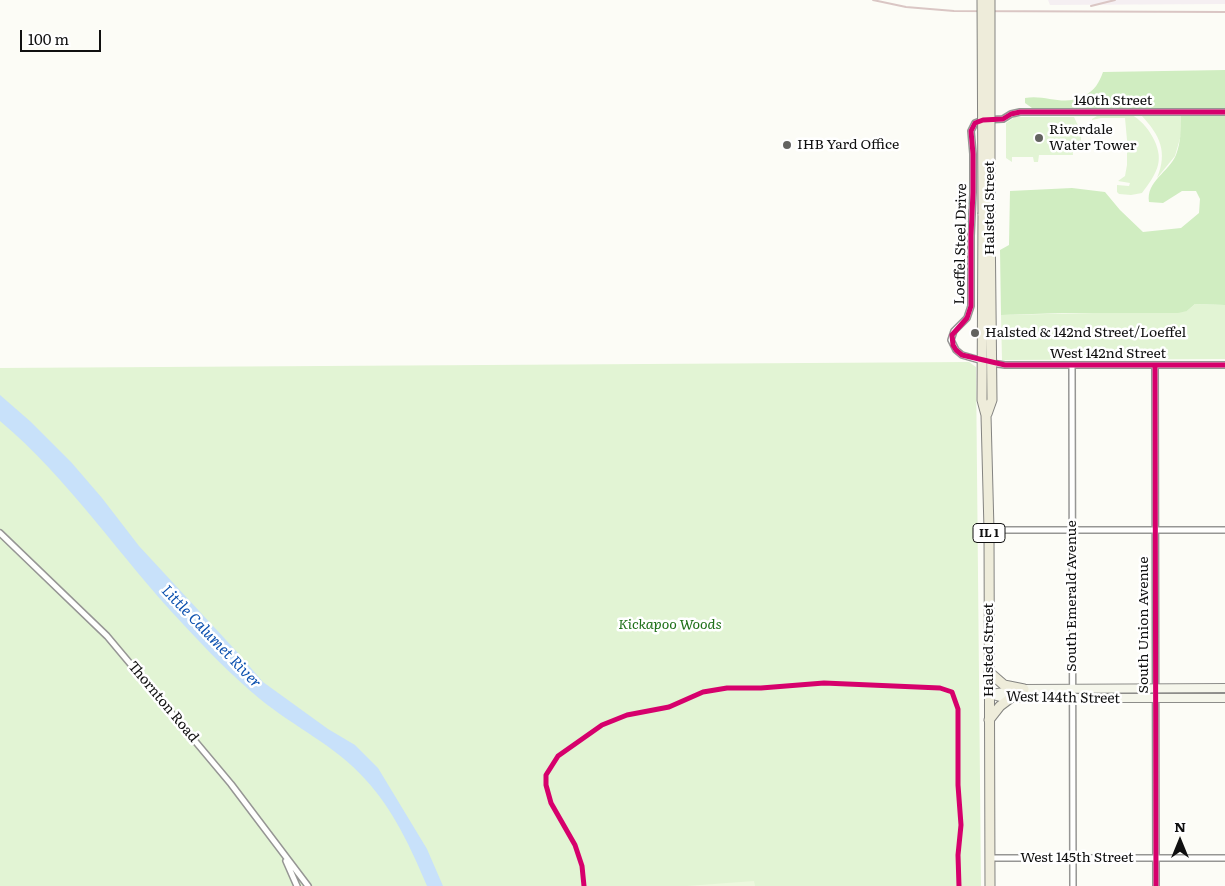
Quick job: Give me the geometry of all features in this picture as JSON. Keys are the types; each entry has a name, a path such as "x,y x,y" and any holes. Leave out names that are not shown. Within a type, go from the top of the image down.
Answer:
{"main road":[{"name":"Halsted Street","path":"982,0 987,362 992,400 986,414 989,530 990,886"},
{"name":"Halsted Street","path":"986,214 990,0"},
{"path":"989,672 1004,684 1024,690"},
{"path":"989,721 1000,706 1012,698"}],"street":[{"name":"140th Street","path":"1004,119 1011,114 1020,112 1225,112"},
{"name":"Loeffel Steel Drive","path":"987,362 962,355 953,345 952,335 968,318 971,306 970,253 974,192 971,130 978,120 1004,119"},
{"name":"West 142nd Street","path":"987,362 1005,366 1225,364"},
{"name":"South Emerald Avenue","path":"1072,365 1073,886"},
{"name":"South Union Avenue","path":"1155,365 1156,886"},
{"path":"989,530 1225,530"},
{"name":"Thornton Road","path":"0,533 107,636 231,784 308,886"},
{"name":"West 144th Street","path":"989,694 1024,690 1225,688"},
{"name":"West 144th Street","path":"989,694 1012,698 1225,698"},
{"path":"283,854 297,886"},
{"name":"West 145th Street","path":"990,858 1225,858"}],"shaded area":[{"path":"1048,0 1225,0 1225,4 1050,5"}],"green space":[{"path":"1225,70 1225,109 1054,110 1032,108 1025,103 1025,98 1033,97 1069,100 1084,96 1094,89 1103,72"},
{"path":"1132,115 1148,130 1156,144 1159,158 1158,165 1154,176 1142,193 1131,195 1119,194 1117,192 1117,185 1129,186 1130,183 1118,181 1125,176 1127,165 1125,118 1092,119 1097,116"},
{"path":"1141,115 1181,115 1181,135 1175,156 1157,178 1162,160 1160,144 1148,122"},
{"path":"1181,115 1225,115 1225,305 1195,304 1187,311 1178,313 1001,315 1000,250 1009,245 1010,191 1072,188 1105,192 1120,210 1143,232 1181,228 1199,213 1200,199 1196,191 1182,191 1163,203 1149,202 1149,195 1154,182 1173,161 1178,150"},
{"path":"1015,117 1074,117 1081,132 1081,145 1072,145 1073,155 1039,155 1038,162 1034,162 1033,157 1012,157 1012,162 1006,158 1006,123"},
{"path":"1195,304 1225,305 1225,359 1002,360 1001,315 1187,311"},
{"name":"Kickapoo Woods","path":"969,362 976,367 981,886 0,886 0,368"},
{"path":"754,881 755,886 687,886"}],"water":[{"name":"Little Calumet River","path":"0,395 31,422 71,462 139,546 263,682 328,729 355,745 378,768 427,849 443,886 427,886 408,843 393,816 354,767 273,709 229,672 159,598 72,493 0,421"}],"railway":[{"path":"873,0 906,7 954,11 1225,12"},
{"path":"1091,6 1115,0"}],"cycle path":[{"path":"1225,112 1020,112 1011,114 1003,119 983,120 975,123 971,131 973,154 971,306 967,318 952,335 953,345 962,355 1005,365 1225,365"},
{"path":"1155,365 1156,886"},
{"path":"584,886 582,866 575,845 551,803 546,785 546,775 558,756 602,725 627,715 669,707 703,692 727,688 761,688 824,683 940,688 952,692 958,709 958,785 961,825 958,855 959,886"}],"place":[{"name":"Riverdale Water Tower","path":"1039,138"},
{"name":"IHB Yard Office","path":"787,145"},
{"name":"Halsted & 142nd Street/Loeffel","path":"975,333"}]}
